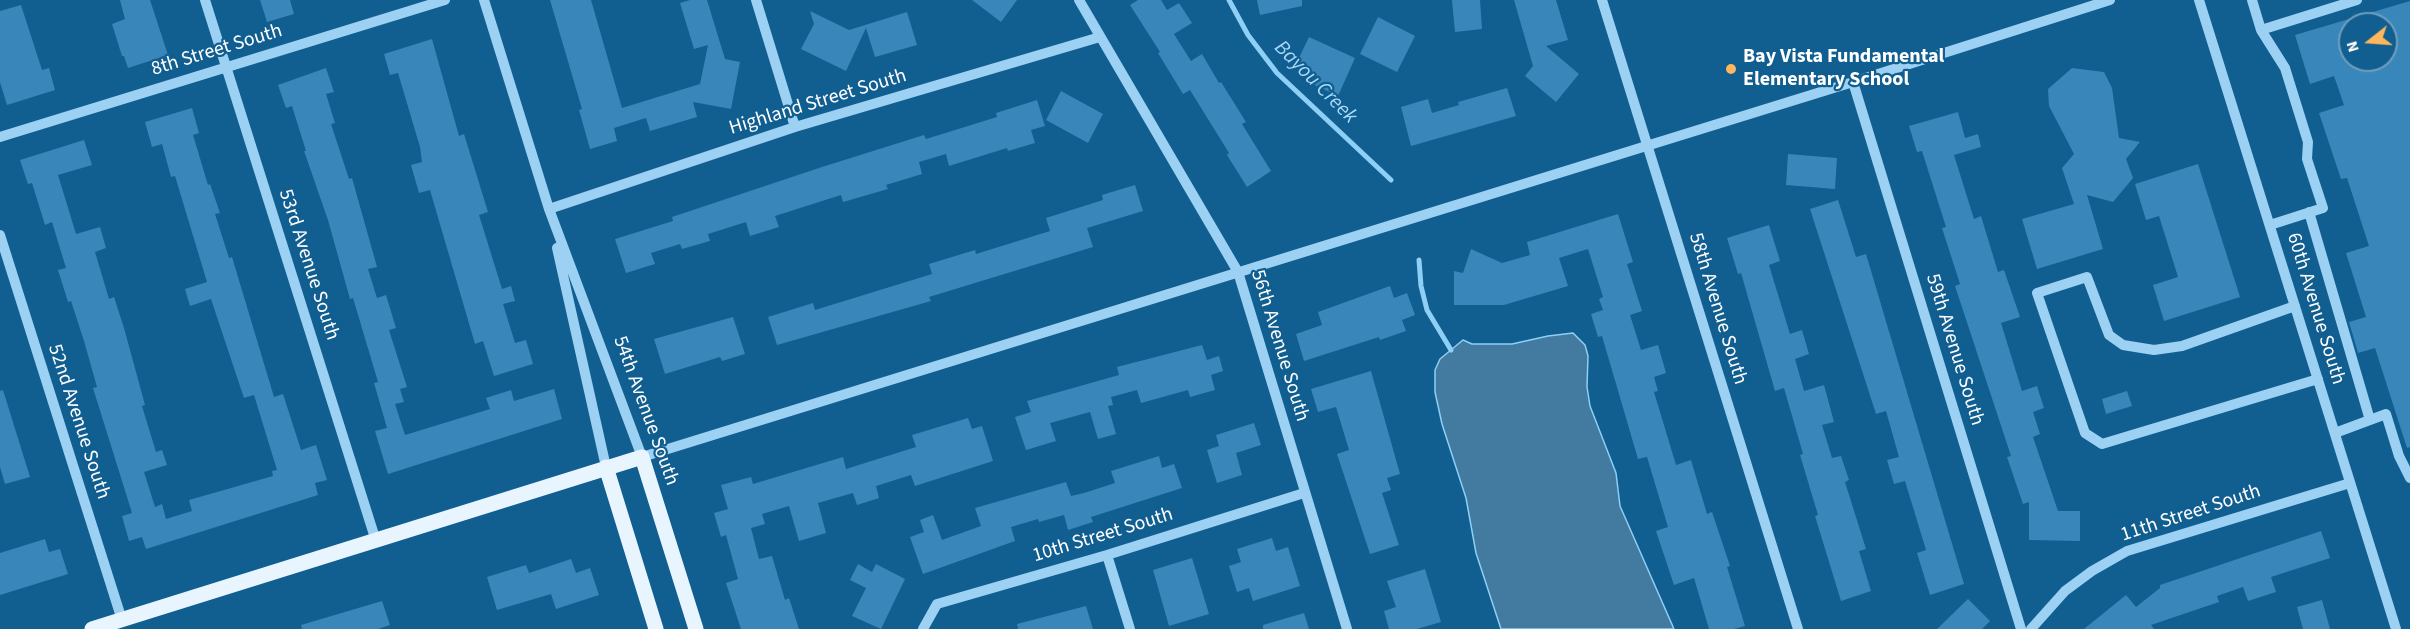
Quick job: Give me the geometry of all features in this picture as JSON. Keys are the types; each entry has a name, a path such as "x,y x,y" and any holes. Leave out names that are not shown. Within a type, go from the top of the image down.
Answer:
{"main road":[{"path":"92,629 642,457"},
{"name":"54th Avenue South","path":"642,457 696,629"},
{"name":"54th Avenue South","path":"606,467 656,629"}],"street":[{"name":"53rd Avenue South","path":"205,0 376,541"},
{"name":"8th Street South","path":"0,137 445,0"},
{"name":"54th Avenue South","path":"484,0 549,209 642,457"},
{"path":"756,0 795,127"},
{"name":"56th Avenue South","path":"1079,0 1238,272 1347,629"},
{"name":"58th Avenue South","path":"1602,0 1798,629"},
{"path":"642,457 1853,82 2110,0"},
{"name":"60th Avenue South","path":"2199,0 2396,629"},
{"path":"2252,0 2261,30 2285,68 2308,142 2307,159 2323,208 2270,225"},
{"path":"2261,30 2357,0"},
{"name":"Highland Street South","path":"549,209 795,127 1100,37"},
{"name":"59th Avenue South","path":"1853,82 2021,629"},
{"name":"54th Avenue South","path":"549,209 606,467"},
{"path":"2309,212 2370,420"},
{"name":"52nd Avenue South","path":"0,235 122,620"},
{"path":"2295,306 2182,346 2154,350 2123,345 2109,335 2087,277 2037,293 2085,433 2102,444 2318,379"},
{"path":"2335,433 2386,414 2399,456 2410,478"},
{"name":"11th Street South","path":"2031,629 2065,591 2092,571 2127,551 2350,483"},
{"name":"10th Street South","path":"922,628 937,604 1107,555 1304,493"},
{"path":"1107,555 1130,629"}],"water":[{"path":"1573,333 1585,345 1588,356 1587,387 1590,406 1616,473 1620,506 1674,629 1501,629 1476,553 1466,498 1442,424 1435,392 1435,370 1440,359 1463,340 1472,344 1512,344"}],"building":[{"path":"120,0 150,0 168,55 128,68 112,24 125,19"},
{"path":"260,0 290,0 294,14 267,22"},
{"path":"550,0 591,0 622,108 700,84 708,45 694,49 680,3 690,0 707,0 725,59 740,62 731,109 693,102 697,117 650,131 646,118 614,128 617,141 590,149 579,110 582,109"},
{"path":"972,0 1017,0 1001,22"},
{"path":"1138,0 1161,0 1167,10 1179,3 1192,23 1174,34 1191,61 1202,54 1246,122 1242,124 1271,171 1247,187 1190,90 1183,94 1130,5"},
{"path":"1257,0 1302,0 1302,6 1260,15"},
{"path":"1452,0 1480,0 1482,29 1455,32"},
{"path":"1514,0 1556,0 1568,40 1546,46 1579,74 1556,102 1525,76 1533,66"},
{"path":"2410,1 2410,447 2407,448 2375,348 2358,353 2349,322 2366,317 2346,253 2369,246 2347,178 2341,179 2319,113 2344,105 2334,76 2310,84 2295,35 2338,22 2338,72 2398,72 2398,12 2373,12"},
{"path":"21,5 42,70 49,68 55,90 7,105 0,82 0,11"},
{"path":"810,11 849,30 907,12 917,45 875,57 866,28 846,71 801,49 814,24"},
{"path":"1378,17 1415,36 1397,72 1360,54"},
{"path":"1309,37 1355,58 1338,96 1304,80 1309,68 1297,62"},
{"path":"432,39 459,136 464,134 488,212 479,215 502,289 511,286 515,301 503,304 515,343 526,340 533,364 494,376 483,341 475,344 430,190 419,193 411,165 422,162 420,147 398,73 390,75 384,54"},
{"path":"326,68 334,92 326,94 335,123 331,124 349,179 352,178 377,267 368,269 377,298 386,295 396,328 389,330 407,387 400,389 404,402 395,404 405,435 490,409 486,398 511,390 514,401 554,389 562,419 388,474 375,431 387,428 374,383 378,382 353,298 350,299 292,106 286,108 278,85"},
{"path":"2072,68 2104,72 2112,88 2119,138 2140,142 2126,159 2133,178 2113,202 2087,195 2103,249 2037,269 2022,219 2074,204 2062,168 2074,154 2049,106 2048,89"},
{"path":"1507,88 1516,116 1411,146 1401,107 1428,99 1432,113 1459,105 1458,102"},
{"path":"1061,91 1103,114 1088,143 1046,120"},
{"path":"1037,100 1045,126 1031,130 1035,143 1008,151 1007,148 949,166 946,154 919,162 922,174 886,185 888,189 843,202 841,195 775,216 779,227 750,236 746,222 708,234 710,241 682,249 680,244 651,253 655,264 626,273 615,239 673,221 672,217 822,167 924,135 926,139 997,117 996,113"},
{"path":"192,108 199,133 193,135 208,185 210,184 220,213 215,214 229,258 232,257 274,397 283,394 301,450 316,445 327,480 315,483 318,495 146,549 142,537 129,541 122,516 132,513 93,388 97,387 84,341 58,270 66,268 52,222 45,225 32,183 28,184 20,160 84,140 92,165 58,175 76,234 100,227 106,248 95,252 109,299 114,297 124,328 145,405 142,406 156,452 162,450 167,465 144,472 155,507 162,504 166,519 192,511 189,500 273,476 272,471 277,470 254,395 244,398 211,299 190,306 185,289 207,282 175,176 171,177 162,144 152,147 145,122"},
{"path":"1958,112 1965,138 1978,134 1981,147 1954,155 1974,219 1981,216 1998,272 2004,270 2020,317 2001,323 2022,391 2037,386 2044,408 2033,412 2040,434 2033,437 2058,511 2080,511 2080,541 2029,540 2029,502 2023,504 2007,457 2011,456 1955,286 1960,284 1942,228 1946,227 1922,151 1917,152 1909,126"},
{"path":"1788,154 1837,158 1835,189 1786,185"},
{"path":"2198,164 2240,297 2164,321 2153,285 2178,277 2159,216 2146,220 2135,184"},
{"path":"1135,185 1143,211 1087,228 1093,247 929,297 931,301 777,345 768,317 813,303 815,310 932,274 929,264 975,250 976,254 1050,231 1046,218 1103,200 1102,195"},
{"path":"1838,200 1856,257 1866,254 1964,584 1930,595 1917,553 1926,550 1905,481 1894,484 1887,460 1899,457 1886,411 1876,414 1810,209"},
{"path":"1618,214 1633,262 1627,264 1642,311 1630,315 1641,350 1658,345 1666,373 1654,377 1658,391 1654,392 1676,465 1691,460 1707,514 1712,512 1730,566 1727,567 1745,626 1734,629 1709,629 1694,578 1674,585 1656,531 1668,527 1647,457 1638,459 1602,336 1598,337 1591,314 1603,310 1599,299 1603,297 1588,249 1559,258 1568,286 1504,305 1454,305 1454,271 1463,273 1471,249 1502,263 1530,255 1527,242"},
{"path":"1769,225 1780,261 1769,265 1790,334 1802,330 1809,354 1795,359 1804,391 1824,385 1834,422 1822,425 1832,458 1841,456 1849,480 1845,482 1866,549 1859,551 1871,591 1841,601 1815,516 1818,515 1800,455 1803,454 1784,388 1775,391 1741,273 1738,274 1727,238"},
{"path":"1390,286 1394,298 1407,293 1415,315 1402,320 1406,331 1380,340 1379,337 1304,361 1296,334 1322,325 1318,312"},
{"path":"733,317 745,354 722,361 720,357 665,374 654,339"},
{"path":"1202,345 1207,360 1219,356 1223,371 1211,375 1215,390 1190,397 1188,390 1141,403 1137,390 1111,397 1113,405 1108,406 1116,434 1098,439 1090,412 1050,423 1056,441 1026,450 1015,417 1031,412 1027,401 1119,375 1117,367"},
{"path":"1371,371 1400,474 1387,478 1391,490 1382,493 1399,545 1370,554 1337,454 1349,450 1336,407 1318,412 1311,389"},
{"path":"3,390 30,477 5,484 0,467 0,391"},
{"path":"2127,391 2132,406 2106,414 2102,399"},
{"path":"968,418 972,429 982,426 993,461 915,486 911,475 876,486 879,498 857,505 853,493 818,503 826,533 799,541 789,506 762,514 765,524 751,528 759,559 772,556 785,600 789,598 799,629 741,629 726,583 738,579 726,535 721,537 714,513 728,509 721,485 751,477 753,484 843,457 846,469 916,447 912,435"},
{"path":"1254,423 1261,445 1236,453 1242,475 1217,483 1207,450 1219,446 1216,435"},
{"path":"1159,456 1162,468 1174,464 1182,488 1091,517 1093,522 1068,530 1064,515 1039,522 1038,519 1011,527 1015,541 923,574 910,537 924,532 920,520 933,515 942,540 981,526 975,508 1066,482 1071,496 1084,493 1115,483 1111,471"},
{"path":"2321,531 2330,558 2271,577 2276,592 2248,601 2243,587 2217,596 2219,602 2151,625 2154,629 2084,629 2126,595 2136,607 2160,588 2160,585"},
{"path":"1272,538 1276,551 1288,547 1300,586 1253,601 1249,588 1237,592 1229,566 1241,562 1237,549"},
{"path":"45,539 49,552 60,549 68,574 0,595 0,553"},
{"path":"1192,558 1209,614 1169,626 1153,570"},
{"path":"571,559 576,573 590,568 599,595 556,609 551,594 497,610 487,577 526,565 529,573"},
{"path":"858,564 872,572 876,564 905,579 881,629 852,616 866,588 850,580"},
{"path":"1425,569 1441,622 1417,629 1389,629 1384,611 1396,607 1387,581"},
{"path":"1968,599 1990,621 1982,629 1937,629"},
{"path":"2322,600 2330,629 2303,629 2297,607"},
{"path":"382,601 390,625 378,629 302,629 301,625"},
{"path":"1086,606 1093,629 1018,629 1017,624"},
{"path":"1304,613 1309,629 1263,629 1263,625"}],"waterway":[{"name":"Bayou Creek","path":"1229,0 1248,35 1277,73 1391,180"},
{"name":"Bayou Creek","path":"1419,260 1421,286 1427,310 1451,350"}],"place":[{"name":"Bay Vista Fundamental Elementary School","path":"1731,69"}]}
